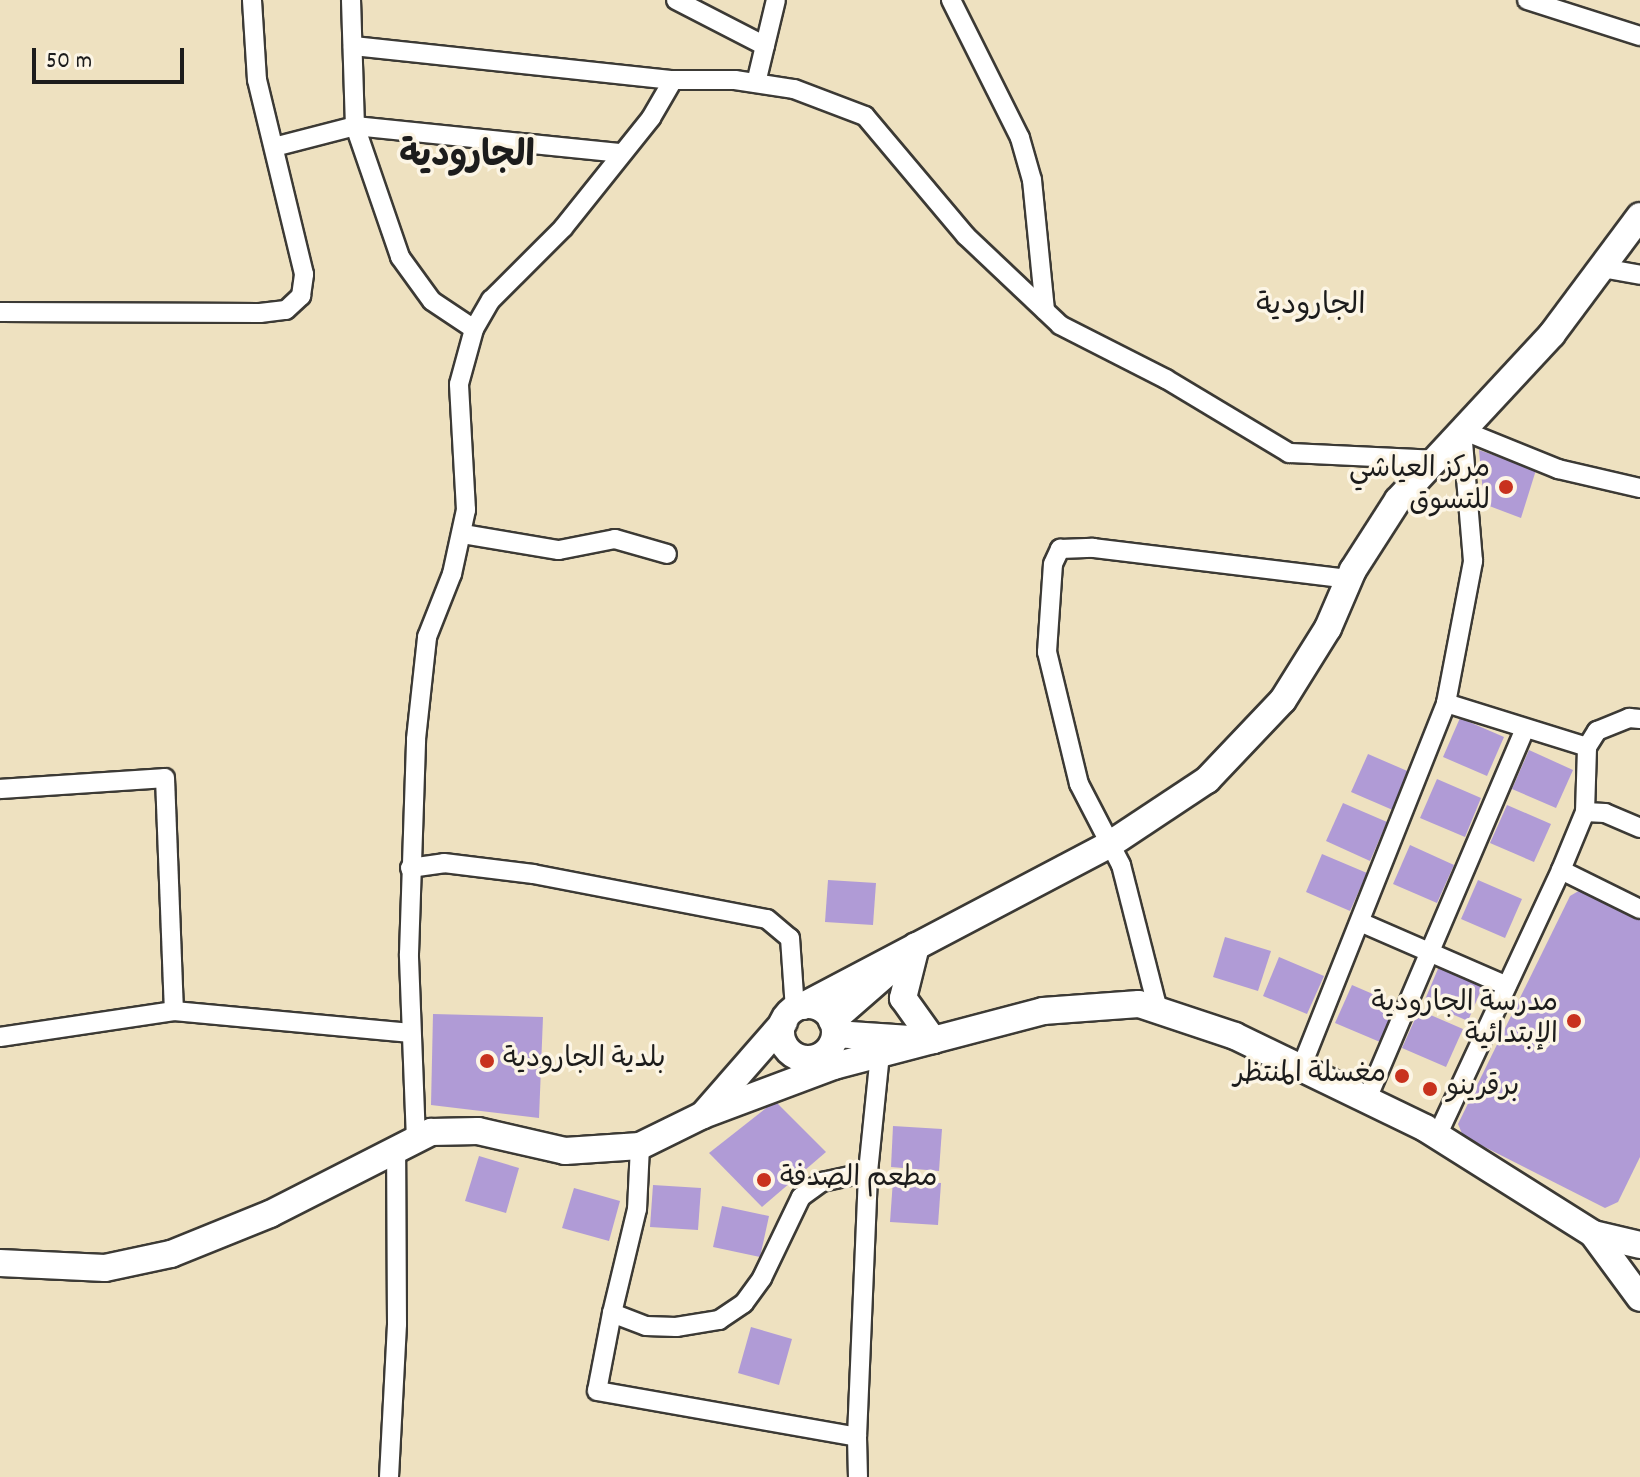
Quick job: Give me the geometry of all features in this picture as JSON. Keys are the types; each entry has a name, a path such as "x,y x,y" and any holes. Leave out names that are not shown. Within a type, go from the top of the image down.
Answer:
{"main road":[{"path":"703,1115 794,1012 1109,845 1207,780 1283,700 1328,628 1349,579 1398,500 1552,334 1640,216"},
{"path":"794,1012 785,1046 798,1057 824,1054 834,1028 916,946"},
{"path":"916,946 903,998 933,1040"},
{"path":"0,1263 105,1268 171,1254 270,1214 431,1132 478,1131 565,1151 640,1146 703,1115 880,1054 1043,1011 1139,1004 1235,1036 1367,1099 1437,1136 1593,1234 1640,1245"},
{"path":"794,1012 820,1009 834,1028 933,1040"},
{"path":"780,1087 798,1057"},
{"path":"1593,1234 1640,1298"}],"street":[{"path":"0,312 286,310 301,296 304,274 257,80 252,0"},
{"path":"351,0 355,126 400,257 432,301 474,329"},
{"path":"676,0 765,46"},
{"path":"756,83 776,0"},
{"path":"951,0 1020,138 1032,180 1045,310"},
{"path":"1527,0 1640,36"},
{"path":"353,46 673,80 756,83 794,89 865,116 966,236 1060,325 1166,379 1289,453 1435,460"},
{"path":"389,1477 411,1033 410,868 427,637 463,534 466,510 459,384 474,329 491,300 563,228 651,118 673,80"},
{"path":"274,147 355,126 622,153"},
{"path":"1602,268 1640,275"},
{"path":"1301,1068 1446,703 1473,561 1462,430 1558,469 1640,488"},
{"path":"463,534 559,550 615,539 667,554"},
{"path":"1158,1010 1121,865 1079,784 1047,652 1047,594 1060,549 1187,556 1349,579"},
{"path":"1446,703 1587,747"},
{"path":"1437,1136 1585,812 1587,747 1597,731 1629,718 1640,719"},
{"path":"1367,1099 1525,729"},
{"path":"0,789 165,778 174,1011"},
{"path":"1585,812 1605,813 1640,828"},
{"path":"410,868 444,863 533,874 767,919 790,938 794,1012"},
{"path":"1561,870 1640,909"},
{"path":"1360,922 1507,986"},
{"path":"0,1037 174,1011 411,1033"},
{"path":"858,1477 868,1172 880,1054"},
{"path":"640,1146 637,1209 597,1391 857,1437"},
{"path":"612,1313 646,1326 676,1327 719,1320 744,1303 762,1278 801,1197 822,1182 868,1172"}],"building":[{"name":"مركز العياشي للتسوق","path":"1479,450 1536,470 1521,518 1484,504"},
{"path":"1460,718 1504,737 1487,776 1443,757"},
{"path":"1529,750 1573,770 1556,808 1512,789"},
{"path":"1368,754 1412,773 1395,811 1351,792"},
{"path":"1437,779 1481,798 1465,837 1420,818"},
{"path":"1343,803 1387,822 1370,861 1326,841"},
{"path":"1507,805 1551,824 1534,862 1490,843"},
{"path":"1410,845 1454,865 1437,903 1393,884"},
{"path":"1322,854 1367,873 1350,911 1306,892"},
{"path":"828,880 876,883 873,925 825,922"},
{"path":"1478,880 1522,899 1505,938 1461,919"},
{"name":"مدرسة الجارودية الإبتدائية","path":"1582,889 1640,918 1640,1157 1618,1202 1605,1208 1463,1136 1458,1124 1570,896"},
{"path":"1225,937 1271,951 1258,991 1213,977"},
{"path":"1279,957 1324,976 1307,1014 1263,996"},
{"path":"1440,964 1484,983 1468,1021 1424,1002"},
{"path":"1352,985 1396,1004 1380,1042 1335,1023"},
{"path":"1419,1010 1463,1029 1446,1067 1402,1048"},
{"name":"بلدية الجارودية","path":"433,1014 543,1017 539,1118 431,1105"},
{"name":"مطعم الصدفة","path":"775,1101 826,1152 762,1207 709,1153"},
{"path":"893,1126 942,1129 939,1171 891,1167"},
{"path":"479,1156 519,1168 506,1213 465,1201"},
{"path":"893,1180 941,1183 938,1225 890,1222"},
{"path":"653,1185 701,1188 698,1230 650,1227"},
{"path":"574,1188 620,1201 609,1241 562,1228"},
{"path":"722,1206 769,1216 760,1257 713,1247"},
{"path":"751,1327 792,1339 779,1385 738,1373"}],"place":[{"name":"مركز العياشي للتسوق","path":"1506,487"},
{"name":"مدرسة الجارودية الإبتدائية","path":"1574,1021"},
{"name":"بلدية الجارودية","path":"487,1061"},
{"name":"مغسلة المنتظر","path":"1402,1076"},
{"name":"برقرينو","path":"1430,1089"},
{"name":"مطعم الصدفة","path":"764,1180"}],"district":[{"name":"الجارودية","path":"467,159"},
{"name":"الجارودية","path":"1311,308"}]}
